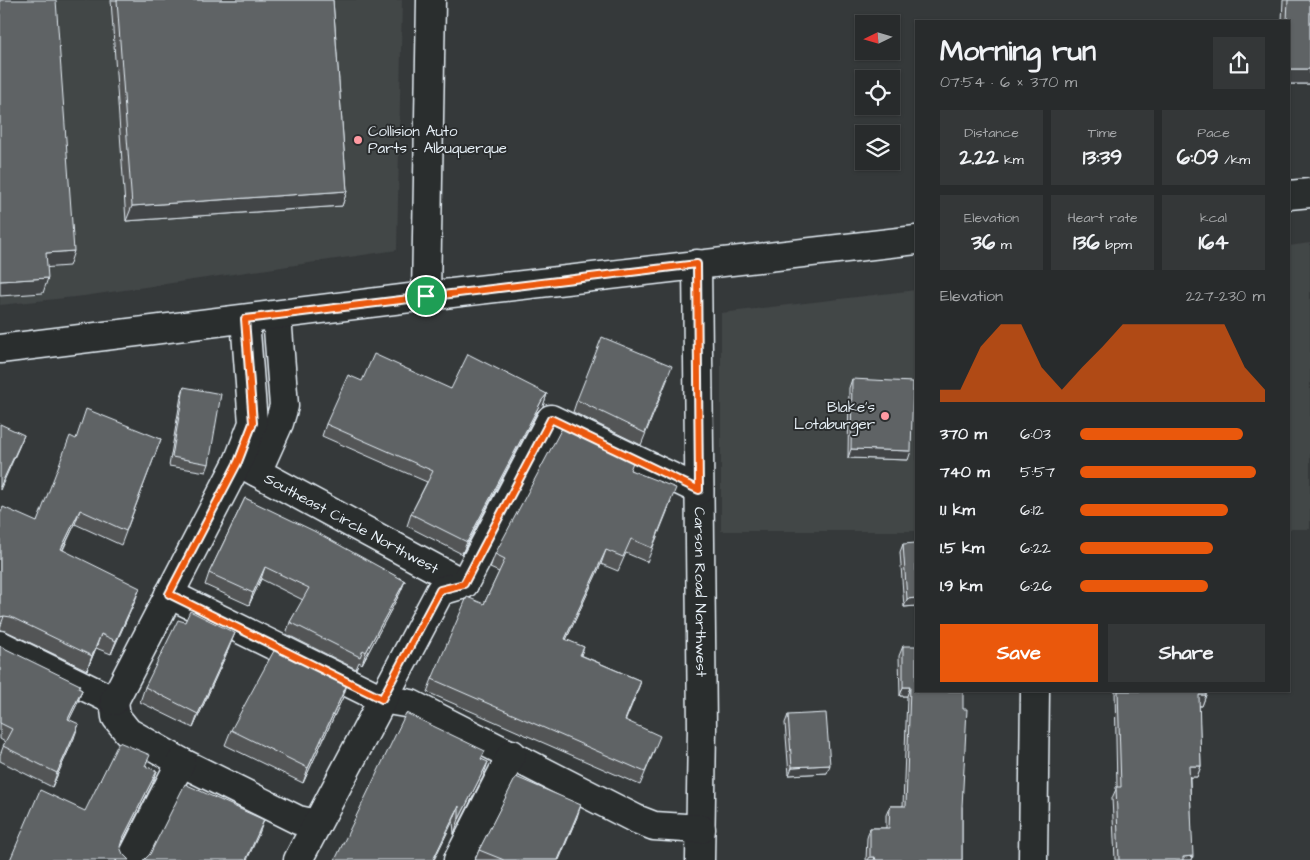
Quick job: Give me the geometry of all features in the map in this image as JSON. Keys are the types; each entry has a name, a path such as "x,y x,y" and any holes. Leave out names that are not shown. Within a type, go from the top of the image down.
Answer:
{"street":[{"path":"426,296 431,0"},
{"path":"1290,195 1310,192"},
{"path":"0,349 426,296 915,240"},
{"name":"Carson Road Northwest","path":"697,264 702,728 700,860"},
{"path":"277,316 284,406 279,423 247,467 169,594 114,701 116,717 128,732 181,762 298,820 316,824"},
{"path":"245,319 253,423 247,467"},
{"path":"464,584 551,419 699,490"},
{"name":"Southeast Circle Northwest","path":"247,467 464,584"},
{"name":"Southeast Circle Northwest","path":"298,860 440,590 464,584"},
{"path":"169,594 382,699 411,704 654,826 701,829"},
{"path":"0,645 114,701"},
{"path":"1034,860 1035,692"},
{"path":"458,860 512,754"},
{"path":"131,860 181,762"}],"shaded area":[{"path":"0,0 402,0 397,250 84,296 0,305"},
{"path":"1310,243 1310,529 1290,529 1290,246"},
{"path":"915,290 915,531 721,531 721,313"}],"building":[{"path":"0,0 56,0 74,251 46,253 48,278 0,281"},
{"path":"117,0 333,0 347,191 132,206"},
{"path":"1288,0 1310,0 1310,69 1290,69 1290,20 1287,20"},
{"path":"602,337 672,366 645,433 577,400"},
{"path":"374,354 451,389 468,354 547,394 542,400 467,542 411,514 433,471 326,424 348,375 362,381"},
{"path":"852,379 913,382 911,451 851,449"},
{"path":"184,387 221,394 209,464 172,457"},
{"path":"86,409 161,439 126,531 80,510 61,549 140,588 116,641 101,634 92,656 11,617 0,617 0,515 3,507 37,522 70,436 76,439"},
{"path":"0,424 24,435 0,487"},
{"path":"563,426 634,460 630,470 676,488 652,548 631,539 623,557 606,550 565,639 584,647 580,655 641,681 625,720 660,736 645,772 432,679 467,597 484,604 505,559 495,554"},
{"path":"245,498 314,531 405,581 366,652 363,650 360,657 290,622 309,588 265,567 253,593 209,573"},
{"path":"915,543 915,598 907,599 903,544"},
{"path":"190,611 235,633 198,714 145,687 178,620 185,622"},
{"path":"0,646 80,685 78,688 82,690 68,719 79,724 57,773 3,746 12,729 0,723"},
{"path":"903,646 915,646 915,692 963,692 963,709 967,709 962,807 962,860 876,860 875,857 870,857 870,828 889,828 890,806 906,806 910,687 903,687"},
{"path":"276,647 348,682 308,768 231,730"},
{"path":"1118,692 1206,692 1206,695 1199,695 1201,766 1189,766 1193,856 1183,857 1183,860 1119,860 1116,787 1121,787"},
{"path":"406,713 485,751 481,759 488,762 459,819 459,806 433,860 335,860"},
{"path":"826,713 830,765 792,767 788,715"},
{"path":"119,742 150,755 145,766 157,771 122,840 120,847 123,854 129,860 10,860 40,790 85,811"},
{"path":"516,777 581,805 558,860 504,860 479,850"},
{"path":"185,784 264,820 246,860 144,860 150,854"}],"place":[{"name":"Collision Auto Parts - Albuquerque","path":"358,140"},
{"name":"Blake's Lotaburger","path":"885,416"}],"route":[{"path":"697,264 699,490 551,419 464,584 440,590 382,699 169,594 238,462 253,423 245,319 426,296 697,264"}]}
